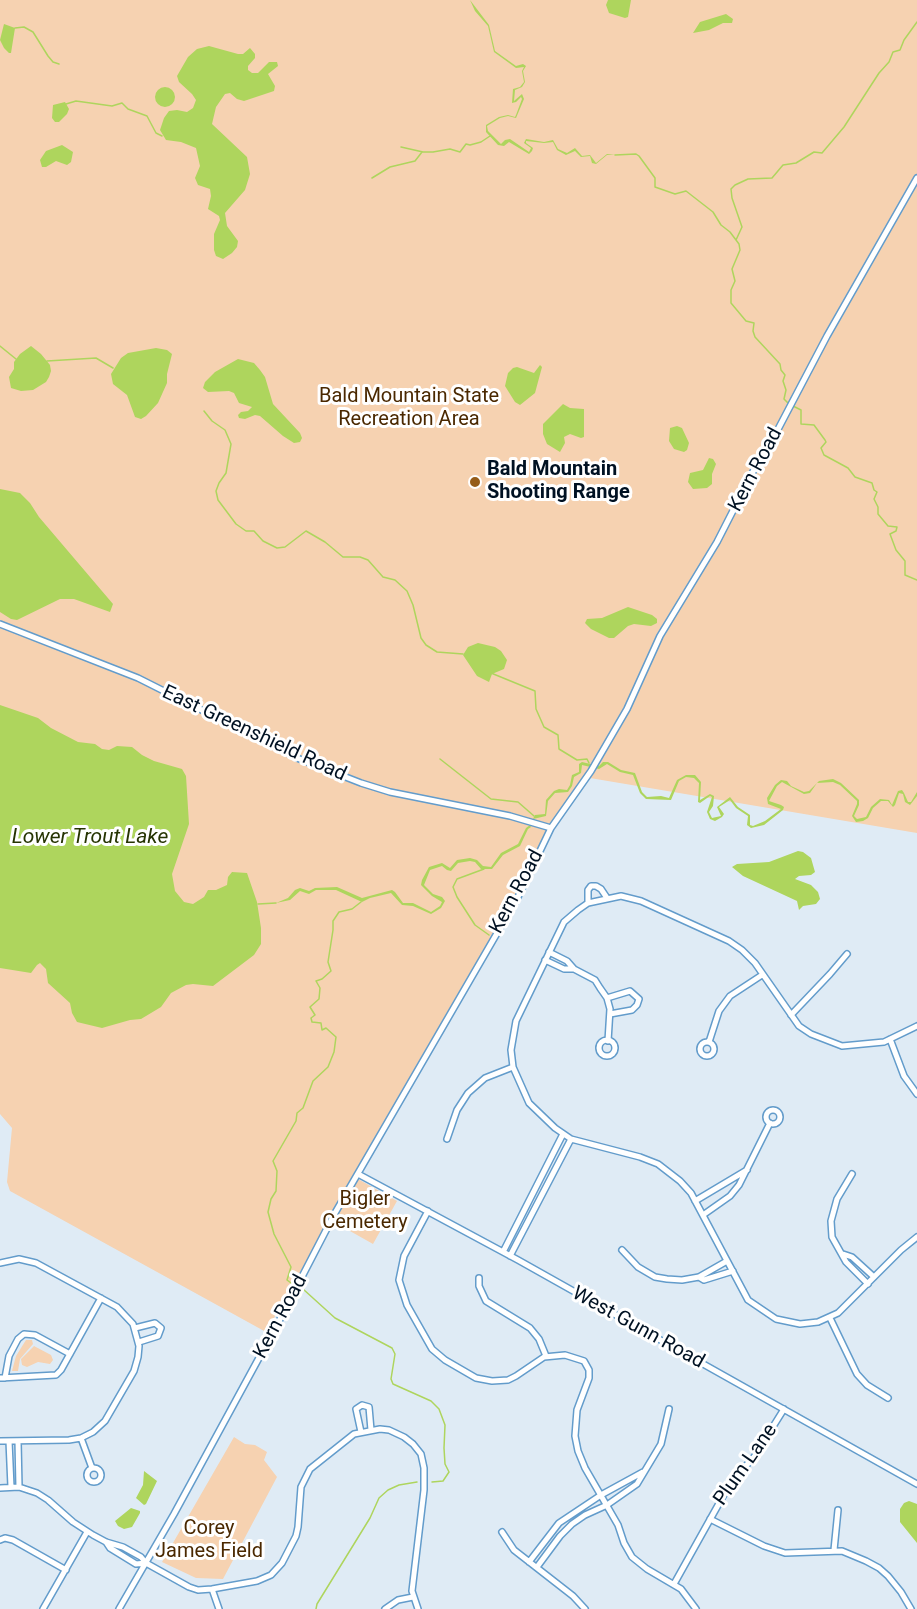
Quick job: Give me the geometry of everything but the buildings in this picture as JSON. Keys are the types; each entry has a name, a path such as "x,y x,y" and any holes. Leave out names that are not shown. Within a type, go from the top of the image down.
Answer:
{"street":[{"name":"Kern Road","path":"119,1609 278,1323 335,1213 518,897 551,828 591,771 627,709 660,636 717,542 762,454 775,435 827,336 917,177"},
{"name":"East Greenshield Road","path":"0,624 138,678 297,758 361,783 390,792 510,816 551,828"},
{"path":"588,903 588,890 591,886 601,889 607,898"},
{"path":"917,1026 890,1039 867,1045 842,1046 805,1030 799,1026 755,963 742,950 729,941 641,901 621,896 588,903 564,922 516,1022 511,1050 513,1067 529,1103 546,1121 571,1139 658,1164 680,1181 703,1215 748,1300 776,1319 800,1324 830,1318 847,1306 917,1237"},
{"path":"549,952 595,980 607,998 610,1014 608,1041"},
{"path":"791,1015 847,954"},
{"path":"545,960 564,969 574,969"},
{"path":"709,1042 719,1011 730,996 762,975"},
{"path":"607,998 630,991 639,999 632,1010 610,1014"},
{"path":"890,1039 904,1076 917,1094"},
{"path":"447,1139 457,1110 468,1093 485,1078 513,1067"},
{"path":"703,1215 730,1196 739,1185 770,1123"},
{"path":"503,1252 563,1134"},
{"path":"510,1256 571,1139"},
{"path":"695,1202 748,1169"},
{"name":"West Gunn Road","path":"358,1174 503,1252 917,1484"},
{"path":"852,1174 837,1199 831,1221 832,1237 846,1262 868,1284"},
{"path":"535,1190 543,1193"},
{"path":"428,1211 404,1256 399,1280 407,1305 432,1349 445,1360 476,1378 492,1381 516,1377 537,1360 546,1356 559,1354 584,1361 589,1370 589,1378 577,1410 575,1436 582,1460 632,1557 647,1569 674,1584 689,1598 696,1609"},
{"path":"622,1250 638,1267 655,1277 682,1280 699,1277 727,1261"},
{"path":"843,1254 852,1257 874,1277"},
{"path":"0,1263 19,1259 36,1263 101,1298 122,1311 135,1328 139,1342 136,1366 108,1416 97,1429 81,1438 0,1442"},
{"path":"699,1277 704,1280 733,1271"},
{"path":"479,1278 479,1286 486,1301 530,1328 539,1339 546,1356"},
{"path":"70,1354 35,1335 24,1334 18,1339 9,1356 3,1378 53,1376 59,1373 70,1354 101,1298"},
{"path":"830,1318 857,1374 867,1385 888,1398"},
{"path":"135,1328 154,1323 161,1328 158,1336 139,1342"},
{"path":"361,1432 356,1409 362,1405 369,1407 371,1430"},
{"path":"537,1567 560,1536 581,1517 607,1505 638,1484 660,1444 669,1409"},
{"name":"Plum Lane","path":"674,1584 730,1482 754,1457 784,1409"},
{"path":"0,1488 19,1487 42,1496 87,1532 106,1542 123,1547 189,1587 198,1590 212,1589 257,1581 271,1575 277,1569 296,1536 299,1494 303,1481 317,1463 354,1434 371,1430 389,1430 404,1437 421,1454 423,1462 424,1490 412,1575 413,1597 418,1609"},
{"path":"81,1438 92,1468"},
{"path":"9,1441 11,1487"},
{"path":"18,1441 19,1487"},
{"path":"529,1562 559,1522 643,1472"},
{"path":"576,1510 581,1517"},
{"path":"834,1550 838,1510"},
{"path":"710,1519 764,1546 785,1553 842,1551 879,1568 901,1592 911,1609"},
{"path":"553,1530 560,1536"},
{"path":"43,1609 87,1532"},
{"path":"502,1532 514,1550 573,1596 585,1609"},
{"path":"0,1540 5,1538 13,1540 66,1570"},
{"path":"212,1589 219,1609"},
{"path":"385,1609 398,1600 413,1597"}],"green space":[{"name":"Bald Mountain State Recreation Area","path":"0,0 917,0 917,833 584,777 266,1332 10,1191 7,1182 12,1128 0,1114"},
{"name":"Bigler Cemetery","path":"358,1179 397,1201 373,1244 334,1222"},
{"path":"26,1340 32,1340 33,1344 20,1359 18,1371 12,1371 16,1356"},
{"path":"34,1346 51,1355 53,1360 50,1364 38,1362 27,1367 22,1365 21,1359"},
{"name":"Corey James Field","path":"234,1437 245,1444 255,1445 267,1452 264,1460 277,1477 223,1579 196,1578 162,1562"}],"water":[{"path":"470,0 489,25 495,51 516,66 523,64 526,66 523,71 525,82 522,87 515,90 514,101 522,94 524,99 516,118 508,116 500,118 487,126 488,131 501,144 510,139 529,152 531,148 524,143 526,139 544,142 553,140 558,149 567,153 575,148 582,156 590,155 596,163 607,154 615,155 607,155 596,164 592,163 590,156 581,157 575,151 566,155 557,150 553,142 544,143 526,141 533,148 529,154 509,142 504,146 498,145 486,132 486,125 499,117 508,115 515,117 522,99 521,97 512,103 513,89 520,87 524,82 522,71 524,67 516,68 494,52 488,26 475,11"},
{"path":"608,0 631,0 628,17 609,13 606,5"},
{"path":"726,14 733,19 732,23 723,23 709,30 693,33 700,22"},
{"path":"4,24 15,28 11,53 4,48 0,40"},
{"path":"209,46 238,54 243,54 250,48 255,54 255,58 248,66 248,70 252,73 258,73 269,62 277,62 278,66 268,74 275,86 274,91 244,101 230,93 225,94 216,107 212,124 247,157 250,174 245,190 225,213 227,226 238,241 232,253 223,259 216,256 214,250 214,234 220,220 219,216 208,209 210,189 198,185 195,178 200,166 196,148 181,142 166,140 160,130 169,111 187,112 193,108 196,100 179,82 177,76 188,57 197,49"},
{"path":"165,87 172,90 175,97 172,104 165,107 158,104 155,97 158,90"},
{"path":"65,102 69,109 67,114 59,122 55,122 52,118 53,105"},
{"path":"62,145 73,152 71,162 67,165 56,161 42,167 40,160 46,151"},
{"path":"31,346 50,365 49,377 46,382 33,390 21,391 11,388 9,377 14,369 14,362"},
{"path":"156,348 167,350 172,354 167,383 158,403 141,419 135,417 127,395 113,384 111,374 121,358 128,353"},
{"path":"238,359 254,363 260,370 265,377 273,404 300,433 302,438 300,442 294,443 283,436 260,416 239,418 238,415 241,412 248,411 252,407 239,403 234,393 229,391 208,392 203,388 205,382 215,372"},
{"path":"540,365 542,367 535,393 520,405 515,402 505,386 508,373 517,367 534,373"},
{"path":"563,404 570,408 584,409 584,437 570,434 564,437 565,443 560,452 547,444 543,434 543,424"},
{"path":"677,426 682,428 689,443 684,452 674,449 669,441 670,428"},
{"path":"709,458 713,459 716,464 712,474 712,484 707,488 693,489 688,482 690,473 703,470"},
{"path":"0,489 20,493 30,503 39,517 113,604 110,612 74,599 60,599 17,620 0,612"},
{"path":"628,607 652,615 657,619 657,623 651,626 634,624 628,626 614,638 609,638 591,629 585,623 587,619 602,618"},
{"path":"478,643 495,647 507,660 504,669 492,674 489,682 477,676 463,655 468,647"},
{"name":"Lower Trout Lake","path":"0,705 38,718 51,728 78,742 95,744 102,749 109,750 117,746 132,747 154,761 182,769 186,776 189,824 172,874 175,891 184,902 193,904 204,897 208,890 216,890 227,885 228,877 232,872 247,873 257,902 261,928 261,944 254,955 213,986 186,985 171,993 161,1007 141,1019 102,1028 77,1022 70,1003 48,983 46,969 40,963 31,973 0,968"},
{"path":"582,762 599,766 603,762 608,762 621,770 635,773 642,792 647,797 669,798 677,780 686,775 695,775 701,782 700,800 710,794 714,796 713,806 709,812 712,818 721,816 717,807 730,797 738,807 750,815 750,825 753,826 765,821 781,809 768,804 767,798 781,780 787,781 791,786 804,792 809,791 817,783 810,793 804,794 782,782 777,786 769,801 781,805 784,807 783,810 764,825 751,828 747,825 748,816 736,808 730,800 719,807 724,814 722,817 715,821 710,819 707,812 712,797 698,802 699,783 694,778 686,777 679,781 671,800 646,799 640,793 633,775 620,772 607,764 599,769 582,765 581,773 574,777 568,792 555,793 548,801 546,816 533,819 535,815 545,814 546,800 554,791 567,790 572,775 579,772 579,764"},
{"path":"833,779 841,783 859,800 854,816 857,819 866,817 871,807 880,799 889,800 892,805 898,791 902,790 908,802 911,802 917,792 917,796 910,805 905,802 903,794 899,793 893,807 888,801 881,801 873,808 868,818 856,822 852,816 857,801 840,785 833,782 817,783"},
{"path":"530,825 520,846 503,855 492,869 481,869 475,862 470,861 458,863 451,871 442,866 430,870 424,885 445,901 441,908 431,914 413,906 402,905 391,893 362,902 336,890 316,890 309,894 300,891 290,900 276,903 288,898 300,888 309,891 315,888 337,887 362,898 392,890 403,903 413,903 431,912 442,902 421,885 429,867 442,863 450,868 457,860 470,858 477,860 483,866 491,867 501,853 518,844"},
{"path":"798,851 811,858 815,872 795,879 811,885 818,892 820,899 816,904 803,906 799,910 797,901 743,876 732,867 737,864 769,862"},
{"path":"144,1471 157,1481 144,1505 136,1498 143,1485"},
{"path":"909,1501 917,1504 917,1543 900,1522 900,1509 904,1503"},
{"path":"131,1508 140,1511 132,1527 124,1529 118,1526 115,1521"}],"waterway":[{"path":"736,240 742,227 731,189 748,179 772,178 783,165 796,163 814,152 822,153 844,127 879,73 889,62 893,52 900,50 917,22"},
{"path":"15,28 24,27 33,32 48,56 53,62 59,64"},
{"path":"66,104 76,101 112,106 122,103 128,109 147,116 156,133 162,136"},
{"path":"401,147 423,152 450,149 460,152 466,144 481,142 490,136"},
{"path":"372,178 390,167 415,161 422,152"},
{"path":"615,155 636,154 639,156 655,178 655,187 675,194 686,191 713,212 721,225 739,244 740,250 732,269 735,281 731,290 731,303 746,321 754,323 755,337 780,364 785,375 784,399 789,404"},
{"path":"0,346 16,359"},
{"path":"47,361 96,358 113,368"},
{"path":"793,406 801,410 801,424 814,425 825,440 821,448 824,455 848,468 855,477 872,483 877,492 874,499 878,507 878,514 888,526 897,527 896,531 890,534 896,550 905,561 905,575 917,580"},
{"path":"204,411 212,421 225,430 231,444 226,473 216,491 218,500 236,524 246,531 254,531 263,541 277,548 285,547 306,531 325,542 343,557 360,557 368,560 383,577 395,580 407,591 421,638 426,645 437,652 463,654"},
{"path":"491,673 535,691 536,709 544,727 558,735 559,749 577,760 587,759 589,763"},
{"path":"440,759 491,799 518,802 534,816"},
{"path":"484,869 457,879 453,887 475,925 489,935"},
{"path":"291,1283 287,1280 291,1267 274,1234 268,1212 271,1199 276,1191 277,1171 273,1161 296,1121 297,1113 303,1108 313,1081 328,1067 334,1052 336,1037 326,1028 322,1030 321,1023 312,1022 311,1018 315,1015 310,1007 319,999 320,988 316,981 331,971 328,962 333,921 339,912 352,909 361,902"},
{"path":"258,904 276,903"},
{"path":"303,1289 335,1318 392,1348 395,1354 391,1379 393,1384 431,1401 439,1409 445,1425 445,1464 449,1472 443,1481 432,1482"},
{"path":"316,1609 370,1518 379,1498 388,1490 399,1485 417,1482"}],"place":[{"name":"Bald Mountain Shooting Range","path":"475,482"}]}
